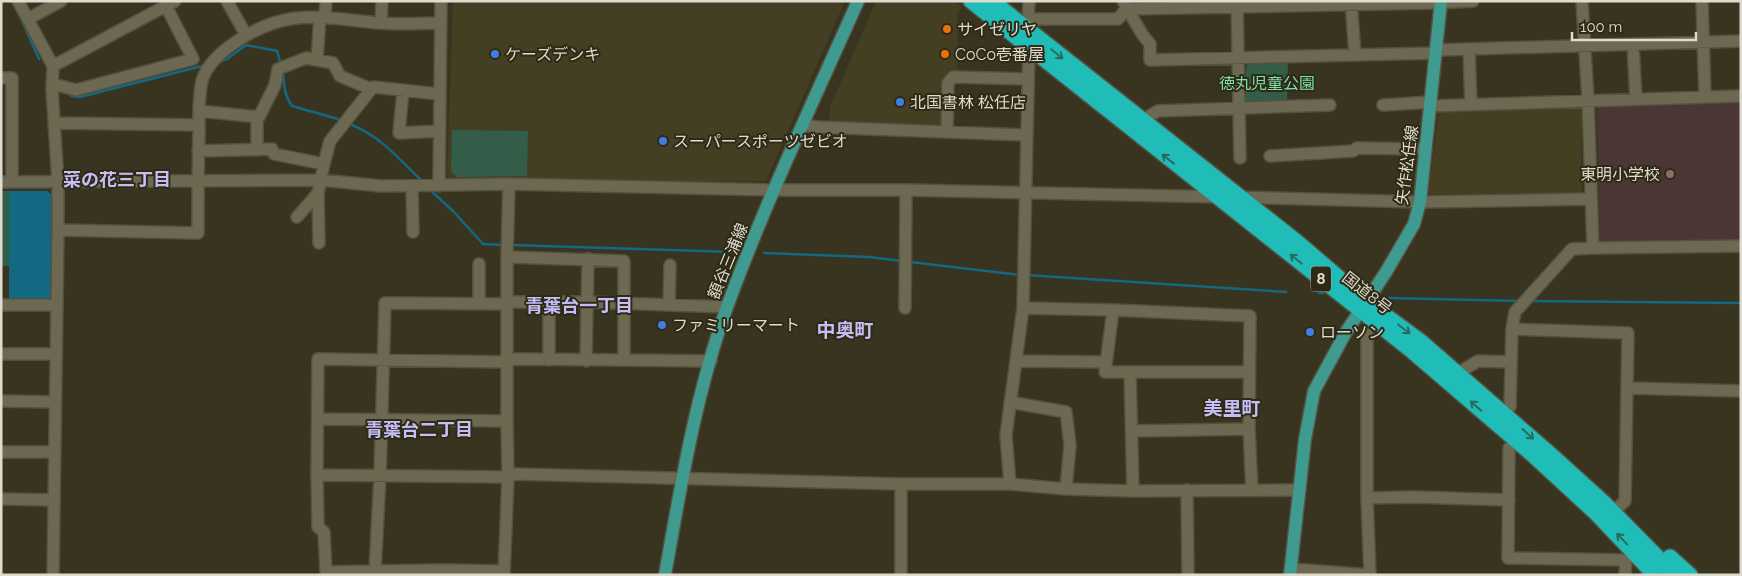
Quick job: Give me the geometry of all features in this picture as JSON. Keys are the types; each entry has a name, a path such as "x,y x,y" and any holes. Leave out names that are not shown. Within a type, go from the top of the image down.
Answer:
{"highway":[{"name":"国道8号","path":"971,1 1219,198 1364,306 1420,341 1538,442 1615,514 1674,575"},
{"name":"国道8号","path":"992,1 1025,22 1145,122 1239,196 1597,514 1655,575"},
{"path":"1615,514 1635,526 1690,575"}],"main road":[{"name":"額谷三浦線","path":"665,575 696,413 727,307 774,190 858,1"},
{"name":"矢作松任線","path":"1291,572 1305,439 1314,391 1346,332 1386,272 1414,224 1420,202 1441,2"}],"street":[{"path":"18,1 54,66 58,230 53,575"},
{"path":"28,19 61,1"},
{"path":"227,1 246,35"},
{"path":"317,60 322,17 326,1"},
{"path":"381,23 382,1"},
{"path":"413,232 427,186 440,131 441,1"},
{"path":"1028,1 1025,22 1118,19 1125,5"},
{"path":"1125,5 1473,1"},
{"path":"1582,1 1588,100 1593,248"},
{"path":"1702,1 1705,97"},
{"path":"1351,3 1355,54"},
{"path":"53,84 76,90 193,59 171,4 54,66"},
{"path":"1237,4 1240,158"},
{"path":"1125,5 1150,44 1150,60 1741,41"},
{"path":"58,230 198,233 198,151 203,80 218,54 246,35 281,20 304,16 381,23 440,23"},
{"path":"1633,45 1636,99"},
{"path":"1010,484 1006,435 1023,308 1024,193 1029,48"},
{"path":"1469,49 1471,105"},
{"path":"200,111 259,117 275,85 278,69 306,58 333,63 340,76 371,89"},
{"path":"947,131 948,83 953,77 1028,79"},
{"path":"1,78 12,78 7,127 7,182 321,180 381,186 509,184 774,190 906,190 1219,198 1239,196 1420,202 1590,199"},
{"path":"319,243 318,193 330,141 371,89 373,87 440,94"},
{"path":"403,90 395,133 440,131"},
{"path":"1383,105 1471,105 1741,96"},
{"path":"1145,122 1158,111 1330,106"},
{"path":"257,116 257,150"},
{"path":"54,123 199,125"},
{"path":"802,125 1026,135"},
{"path":"1270,156 1353,151 1357,148 1426,149"},
{"path":"198,151 272,149 274,154 324,164"},
{"path":"509,184 507,250 507,304 507,362 507,421 508,477 504,573 443,570 326,572 324,532 318,526 318,359 507,362 514,359 711,361"},
{"path":"905,308 906,190"},
{"path":"297,217 318,193"},
{"path":"1510,407 1512,329 1515,312 1572,249 1741,246"},
{"path":"507,250 588,259 624,260 624,360"},
{"path":"586,360 588,259"},
{"path":"479,264 479,304"},
{"path":"669,305 670,265"},
{"path":"375,571 385,303 507,304 514,302 588,302 727,307"},
{"path":"549,302 549,360"},
{"path":"1,305 56,305"},
{"path":"1023,308 1250,316 1249,429 1252,490"},
{"path":"1113,310 1105,372 1249,372"},
{"path":"1512,329 1628,332 1626,501 1615,514"},
{"path":"1291,572 1370,575 1367,498 1367,334"},
{"path":"1,354 56,354"},
{"path":"1016,361 1106,362"},
{"path":"1458,373 1478,361 1512,362"},
{"path":"1130,372 1133,491"},
{"path":"1627,388 1741,391"},
{"path":"1,401 55,402"},
{"path":"1010,402 1066,412 1070,445 1066,489"},
{"path":"318,419 507,421"},
{"path":"1132,431 1249,429"},
{"path":"1503,429 1504,475 1509,483"},
{"path":"1509,448 1508,558 1626,560 1625,575"},
{"path":"1,452 55,452"},
{"path":"317,475 508,477 516,474 682,480 1010,484 1066,489 1133,491 1299,490"},
{"path":"901,484 901,575"},
{"path":"1187,490 1188,575"},
{"path":"1367,498 1508,500"},
{"path":"1,499 54,500"}],"shaded area":[{"path":"453,1 845,1 766,181 451,181 447,176"},
{"path":"876,1 955,1 962,7 958,12 957,74 950,74 945,120 939,127 829,124 830,107"},
{"name":"東明小学校","path":"1741,102 1741,242 1600,245 1597,106"},
{"path":"1440,106 1581,109 1584,111 1581,145 1582,193 1428,194"}],"green space":[{"name":"徳丸児童公園","path":"1250,61 1288,61 1287,104 1249,105 1246,100 1246,68"},
{"path":"452,130 528,131 527,176 456,177 451,171"},
{"path":"1,191 9,191 9,266 1,266"}],"water":[{"path":"9,191 47,191 53,196 51,299 48,302 9,301"}],"waterway":[{"path":"19,14 39,59"},
{"path":"218,62 227,59 246,45 277,51 280,61"},
{"path":"71,96 80,97 206,65"},
{"path":"283,71 286,94 292,106 338,119"},
{"path":"352,125 381,142 422,181"},
{"path":"429,189 453,211 483,244 503,245"},
{"path":"511,245 733,252"},
{"path":"764,253 869,257 902,261"},
{"path":"910,262 1021,275"},
{"path":"1026,275 1286,292"},
{"path":"1389,298 1520,301"},
{"path":"1530,301 1741,303"}],"place":[{"name":"サイゼリヤ","path":"947,29"},
{"name":"ケーズデンキ","path":"495,54"},
{"name":"CoCo壱番屋","path":"945,54"},
{"name":"北国書林 松任店","path":"900,102"},
{"name":"スーパースポーツゼビオ","path":"663,141"},
{"name":"東明小学校","path":"1670,174"},
{"name":"ファミリーマート","path":"662,325"},
{"name":"ローソン","path":"1310,332"}],"district":[{"name":"菜の花三丁目","path":"117,179"},
{"name":"青葉台一丁目","path":"579,305"},
{"name":"中奥町","path":"845,330"},
{"name":"美里町","path":"1232,408"},
{"name":"青葉台二丁目","path":"419,429"}]}
